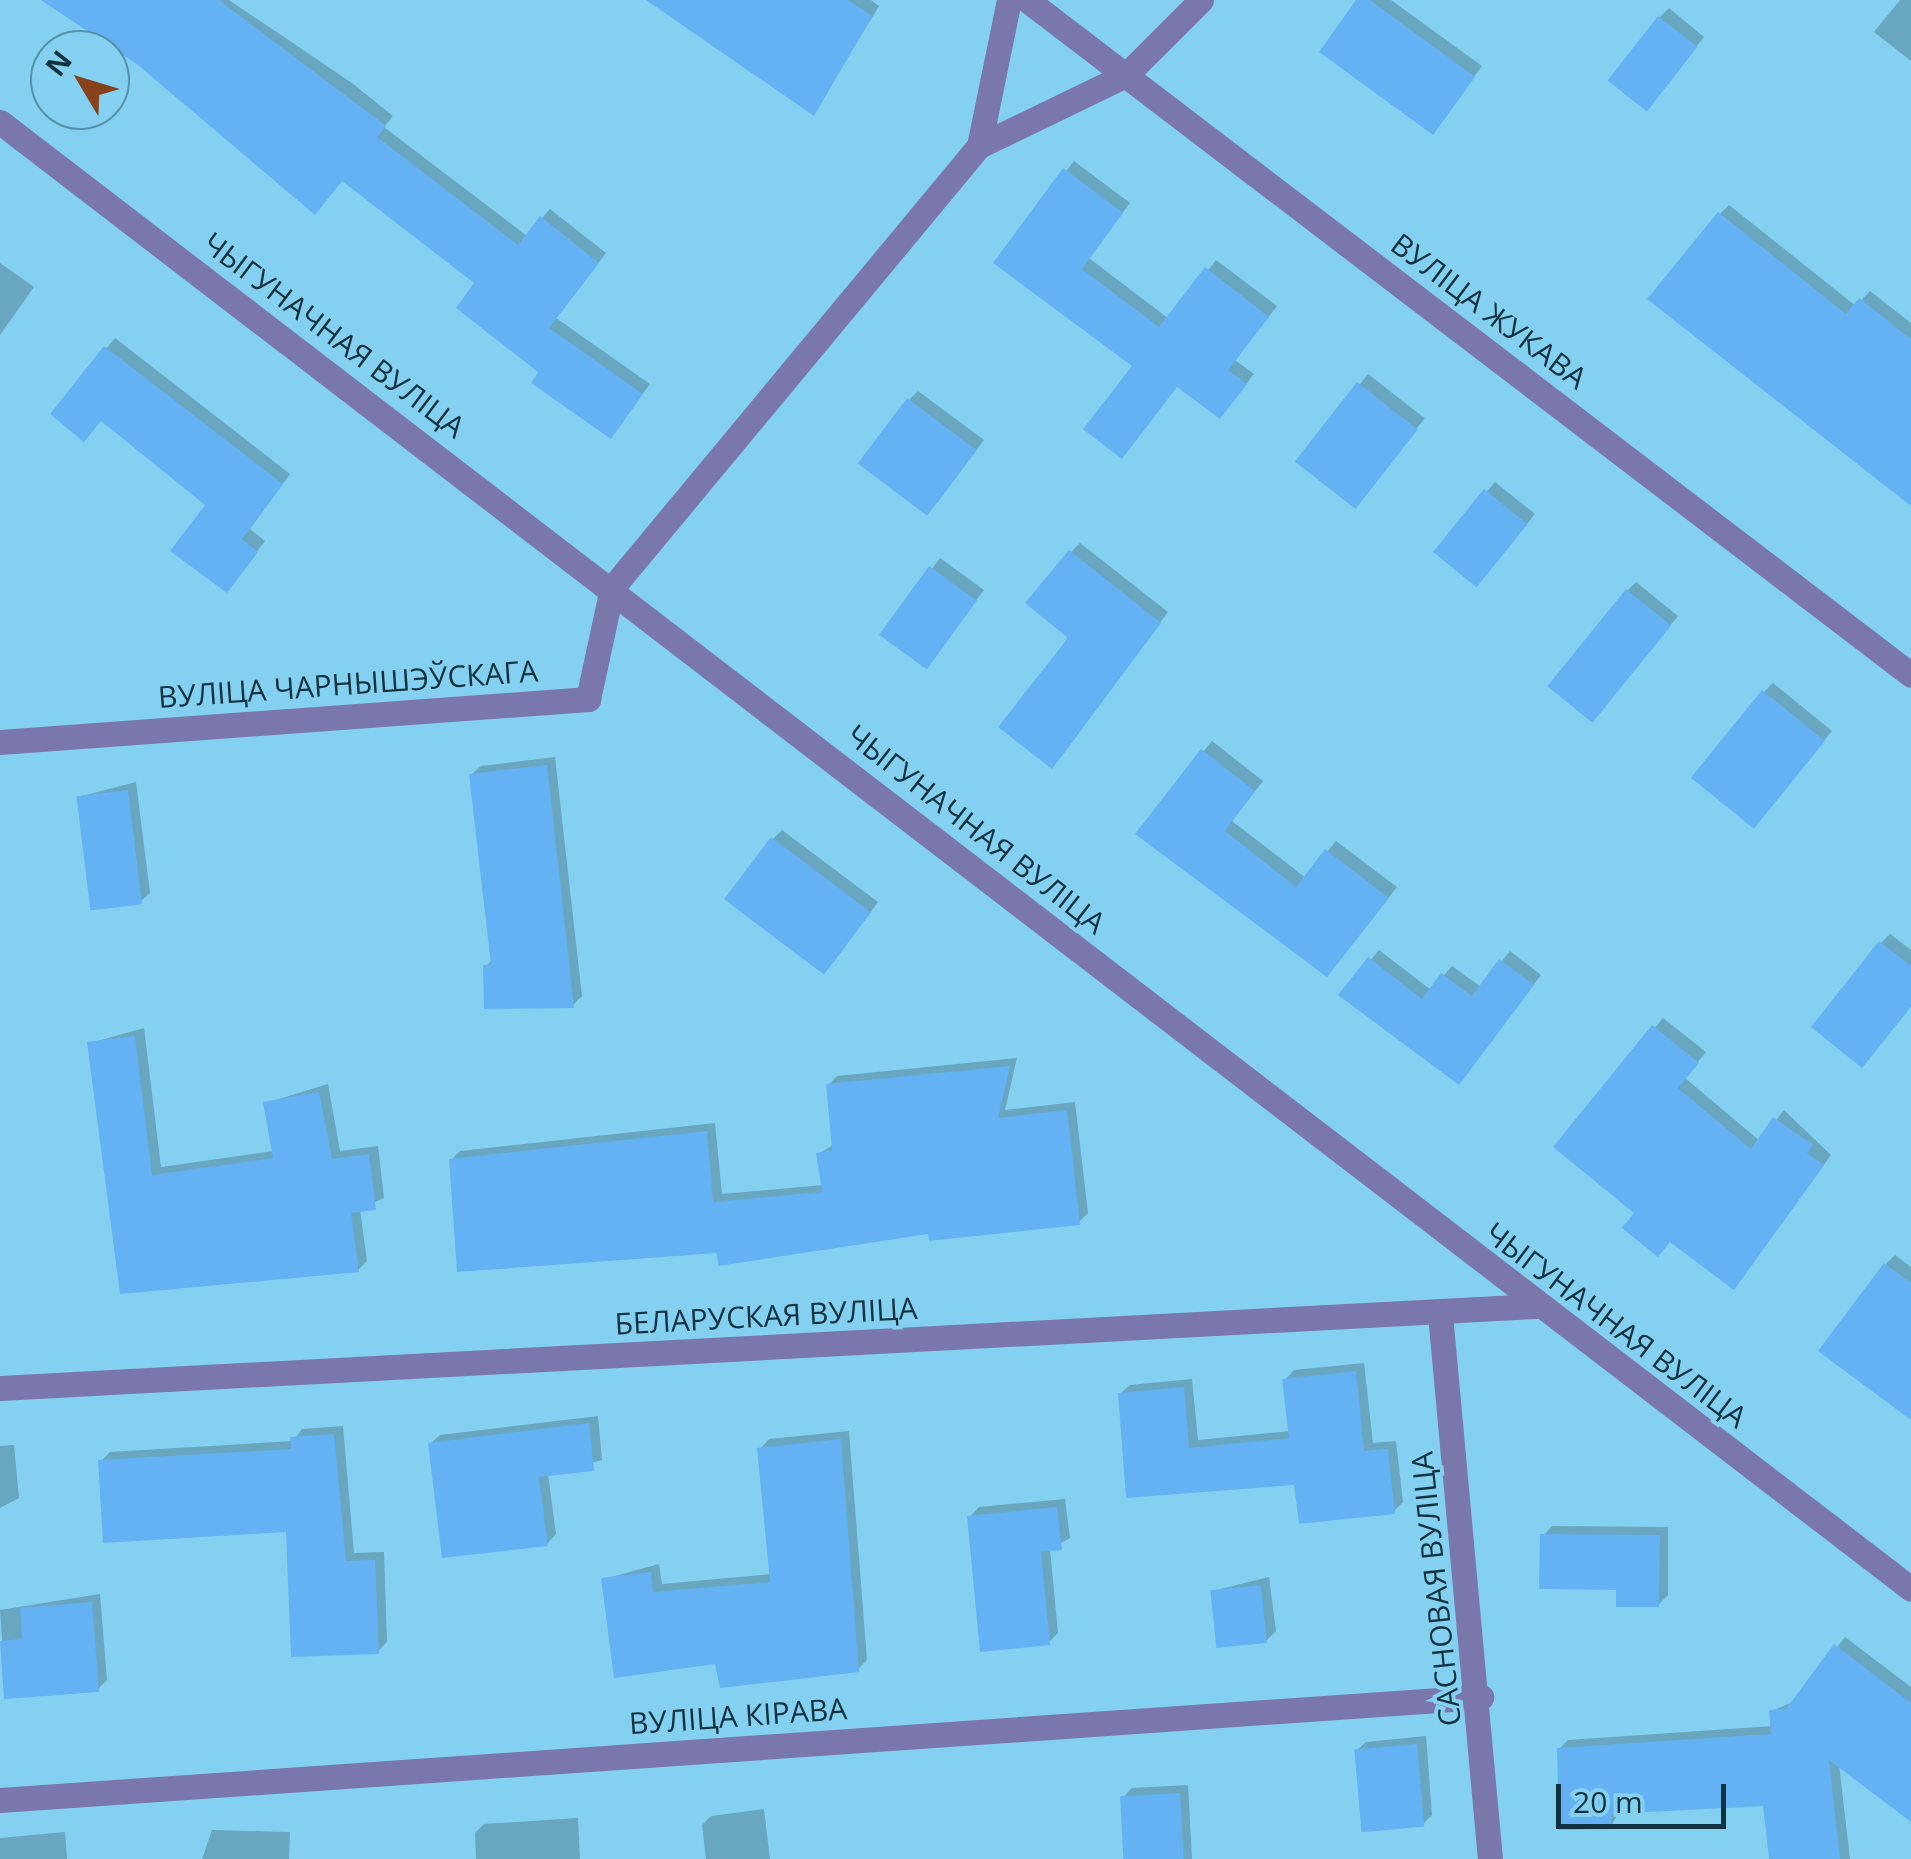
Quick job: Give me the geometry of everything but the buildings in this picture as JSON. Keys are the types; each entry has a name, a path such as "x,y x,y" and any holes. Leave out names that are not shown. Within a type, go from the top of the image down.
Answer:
{"street":[{"path":"979,146 1009,0"},
{"name":"ВУЛІЦА ЖУКАВА","path":"1027,0 1911,675"},
{"path":"612,588 979,146 1126,75 1201,0"},
{"name":"ЧЫГУНАЧНАЯ ВУЛІЦА","path":"0,122 612,588 1536,1306 1911,1589"},
{"name":"ВУЛІЦА ЧАРНЫШЭЎСКАГА","path":"0,742 588,698 612,588"},
{"name":"БЕЛАРУСКАЯ ВУЛІЦА","path":"0,1388 1536,1306"},
{"name":"САСНОВАЯ ВУЛІЦА","path":"1440,1314 1480,1697 1490,1859"},
{"name":"ВУЛІЦА КІРАВА","path":"0,1800 1480,1697"}]}
